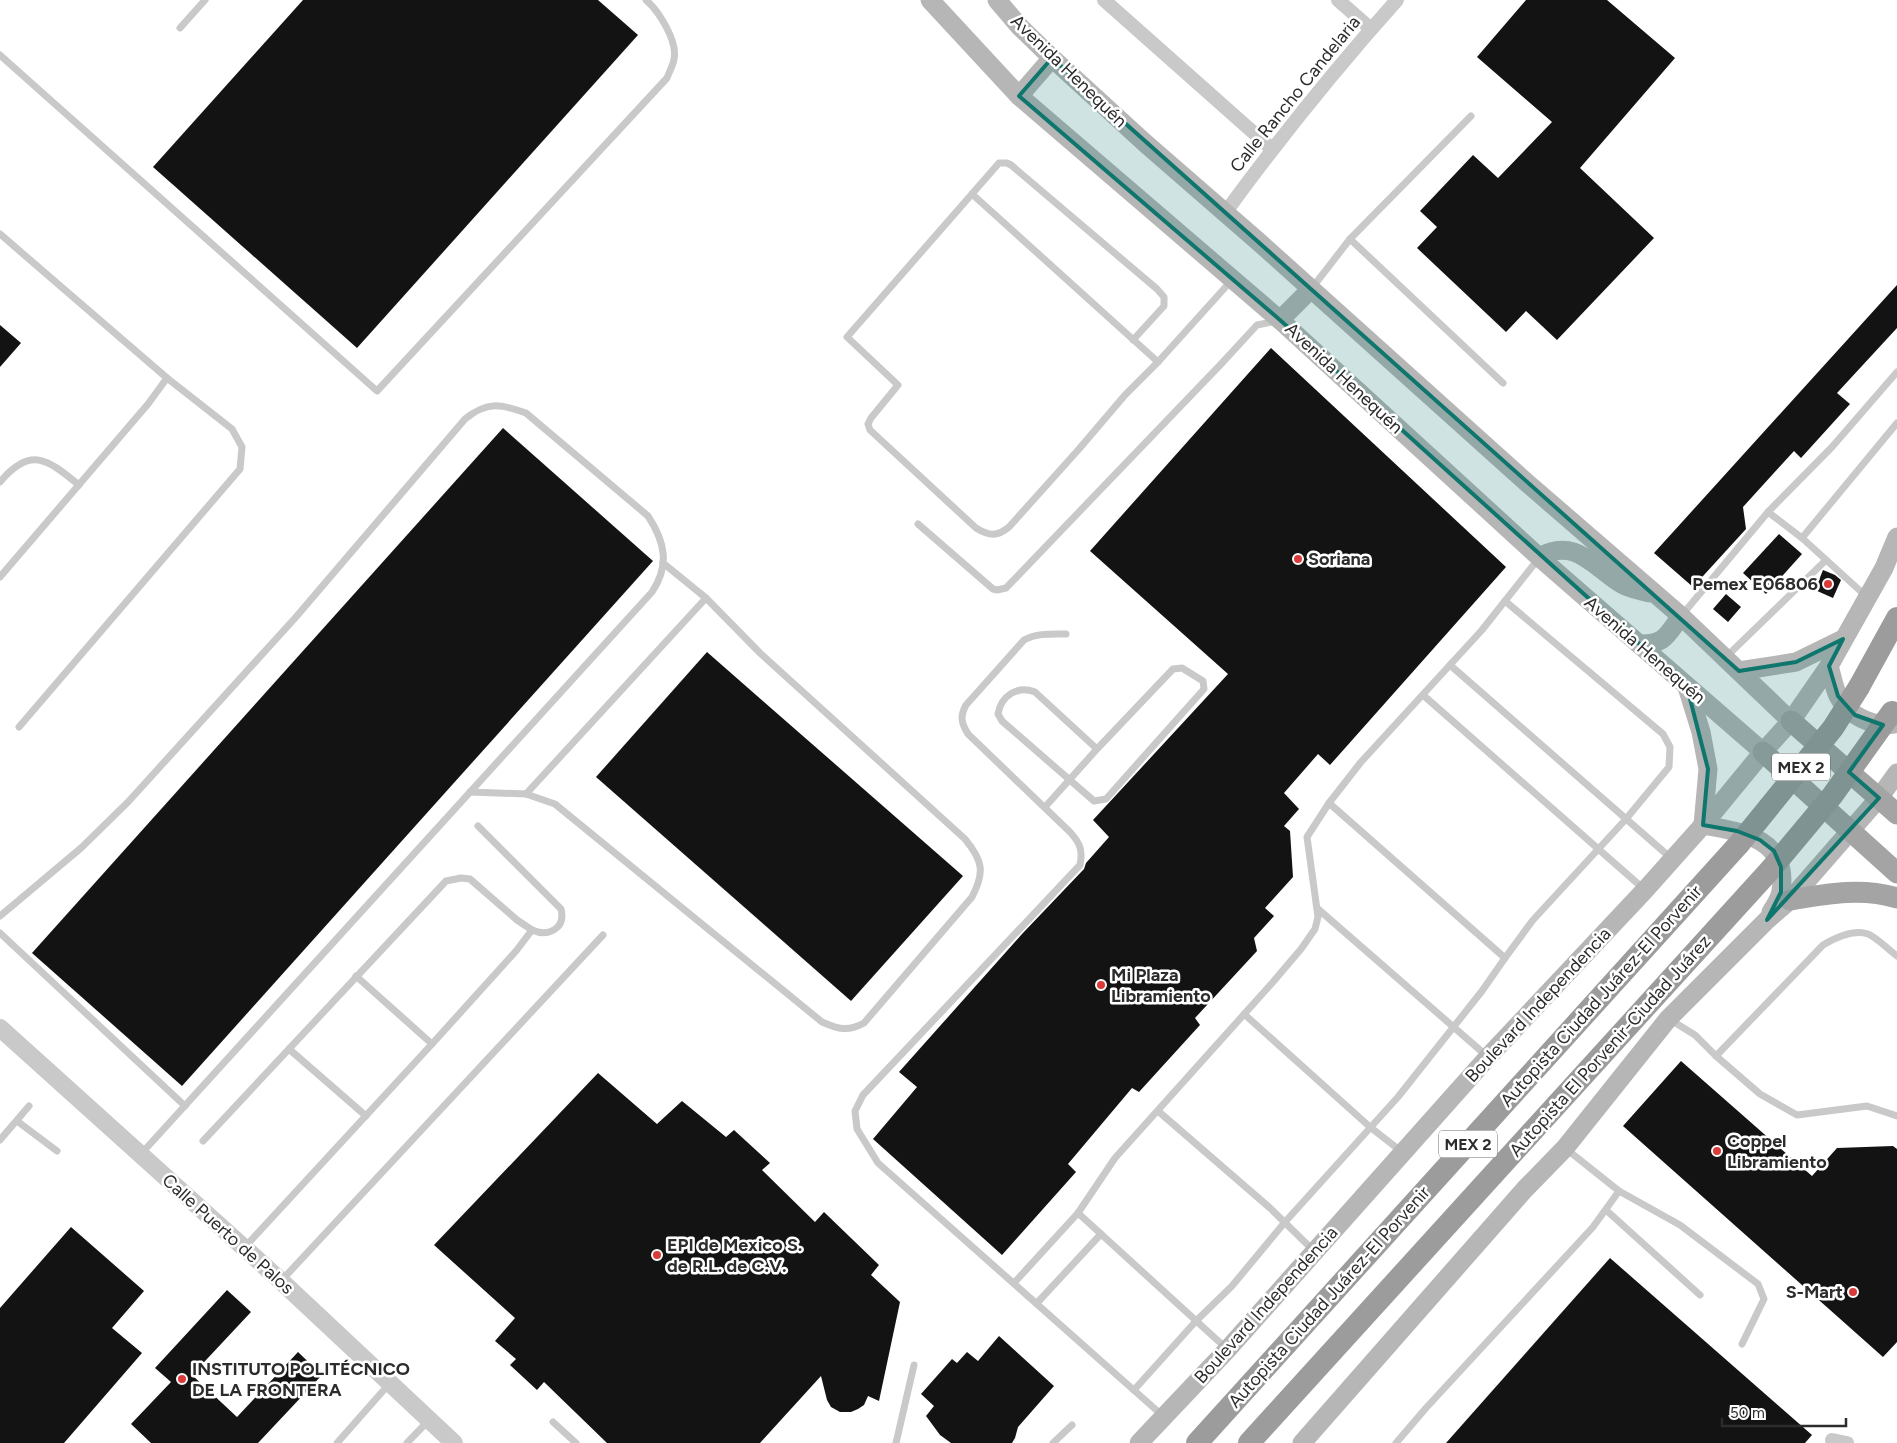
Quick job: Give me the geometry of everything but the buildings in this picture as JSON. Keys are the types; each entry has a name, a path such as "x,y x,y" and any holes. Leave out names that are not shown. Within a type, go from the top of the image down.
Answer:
{"highway":[{"name":"Autopista Ciudad Juárez-El Porvenir","path":"1197,1443 1739,844 1833,728 1868,673 1897,618"},
{"name":"Autopista El Porvenir-Ciudad Juárez","path":"1250,1443 1772,869 1832,796 1897,704"}],"main road":[{"name":"Avenida Henequén","path":"930,0 1019,96 1280,320 1539,557 1686,687 1763,752"},
{"name":"Avenida Henequén","path":"998,0 1020,26 1052,58 1526,482 1681,616 1791,721"},
{"path":"1019,96 1052,58"},
{"path":"1280,320 1311,289"},
{"name":"Boulevard Independencia","path":"1139,1443 1227,1350 1488,1057 1703,826 1763,752 1791,721 1829,666 1884,568 1897,537"},
{"path":"1539,557 1550,551 1568,550 1580,555 1628,588 1655,594"},
{"path":"1639,644 1659,642 1671,631 1681,616"},
{"path":"1740,672 1796,662 1843,639"},
{"path":"1829,666 1838,696 1844,706 1855,715 1871,723 1886,726 1897,724"},
{"path":"1686,687 1701,732 1708,769 1703,826 1737,831 1760,840 1774,851 1781,867 1781,892 1767,920"},
{"path":"1791,721 1897,814"},
{"path":"1763,752 1897,873"},
{"path":"1302,1443 1525,1189 1565,1148 1668,1019 1767,920 1790,900 1878,798 1897,773"},
{"path":"1790,900 1857,891 1883,894 1897,898"}],"street":[{"path":"1104,0 1272,149"},
{"path":"1338,0 1371,29"},
{"name":"Calle Rancho Candelaria","path":"1225,213 1272,149 1397,0"},
{"name":"Calle Puerto de Palos","path":"0,1028 281,1281 454,1443"},
{"path":"1832,1440 1848,1443"}],"lane":[{"path":"180,28 205,0"},
{"path":"0,55 377,391 667,78 675,58 671,35 656,8 646,0"},
{"path":"1311,289 1350,239 1471,116"},
{"path":"1133,340 1164,306 1164,297 1157,289 1007,163 999,163 847,337 898,385 871,418 868,424 870,430 976,528 987,535 1002,533 1079,449 1124,395 1158,362 1233,279"},
{"path":"972,194 1158,362"},
{"path":"0,234 167,378 232,429 242,447 240,469 19,727"},
{"path":"1350,239 1503,383"},
{"path":"918,524 993,589 1006,588 1222,364 1257,325 1280,320"},
{"path":"1681,616 1768,512 1832,447 1897,372"},
{"path":"0,577 148,404 167,378"},
{"path":"0,916 81,848 128,802 296,617 465,419 476,410 491,405 508,406 526,413 648,516 658,531 664,548 663,564 660,580 652,592 140,1155"},
{"path":"1802,538 1897,423"},
{"path":"0,482 18,464 35,460 46,461 79,485"},
{"path":"1768,512 1802,538 1868,597"},
{"path":"1014,1283 1078,1213 1115,1158 1295,956 1315,929 1318,909 1307,837 1329,803 1360,762 1482,630 1539,557"},
{"path":"1726,657 1826,560"},
{"path":"470,792 526,794 555,804 822,1022 845,1030 854,1028 864,1022 972,897 978,886 981,872 980,860 965,839 760,653 706,598 663,564"},
{"path":"526,794 706,598"},
{"path":"1134,1390 1196,1321 1232,1286 1285,1222 1398,1097 1482,991 1533,920 1626,820 1669,767 1670,747 1664,734 1505,601"},
{"path":"1066,634 1041,634 1024,640 966,705 962,713 964,727 968,734 1079,842 1082,857 1080,865 863,1096 855,1111 857,1129 878,1163 1163,1416"},
{"path":"1450,666 1673,859"},
{"path":"1045,807 1070,780 1097,749 1176,668 1182,668 1201,679 1204,689 1106,799 1094,801 1070,780 1002,721 998,714 999,706 1016,690 1026,688 1035,692 1097,749"},
{"path":"1422,695 1645,890"},
{"path":"1329,803 1505,958"},
{"path":"203,1141 440,885 454,878 470,879 517,920 532,930 553,931 558,927 562,921 561,909 478,826"},
{"path":"1318,909 1488,1057"},
{"path":"244,1248 432,1044 516,951 532,930"},
{"path":"0,933 185,1106"},
{"path":"1716,1056 1823,945 1835,937 1848,934 1868,934 1897,956"},
{"path":"281,1281 603,936"},
{"path":"356,976 432,1044"},
{"path":"1244,1014 1370,1127 1402,1153"},
{"path":"1668,1019 1695,1035 1760,1094 1796,1114 1867,1106 1897,1116"},
{"path":"289,1049 366,1116"},
{"path":"0,1140 30,1106"},
{"path":"1158,1111 1285,1222 1315,1251"},
{"path":"16,1121 57,1151"},
{"path":"1565,1148 1620,1191 1680,1225 1758,1284 1764,1299 1742,1344"},
{"path":"1396,1443 1606,1210 1620,1191"},
{"path":"1606,1210 1700,1295"},
{"path":"1078,1213 1227,1350"},
{"path":"1037,1303 1101,1234"},
{"path":"896,1443 914,1365"},
{"path":"337,1443 390,1383"},
{"path":"407,1443 430,1420"},
{"path":"553,1422 576,1443"},
{"path":"1053,1443 1072,1425"}],"highlighted area":[{"path":"1052,58 1739,671 1796,662 1843,639 1829,666 1838,696 1855,715 1883,725 1849,772 1879,798 1767,920 1781,892 1781,867 1774,851 1760,840 1737,831 1703,825 1708,769 1687,687 1280,320 1019,96"}],"place":[{"name":"Soriana","path":"1298,559"},
{"name":"Pemex E06806","path":"1828,584"},
{"name":"Mi Plaza Libramiento","path":"1101,985"},
{"name":"Coppel Libramiento","path":"1717,1151"},
{"name":"EPI de Mexico S. de R.L. de C.V.","path":"657,1255"},
{"name":"S-Mart","path":"1853,1292"},
{"name":"INSTITUTO POLITÉCNICO DE LA FRONTERA","path":"182,1379"}]}
